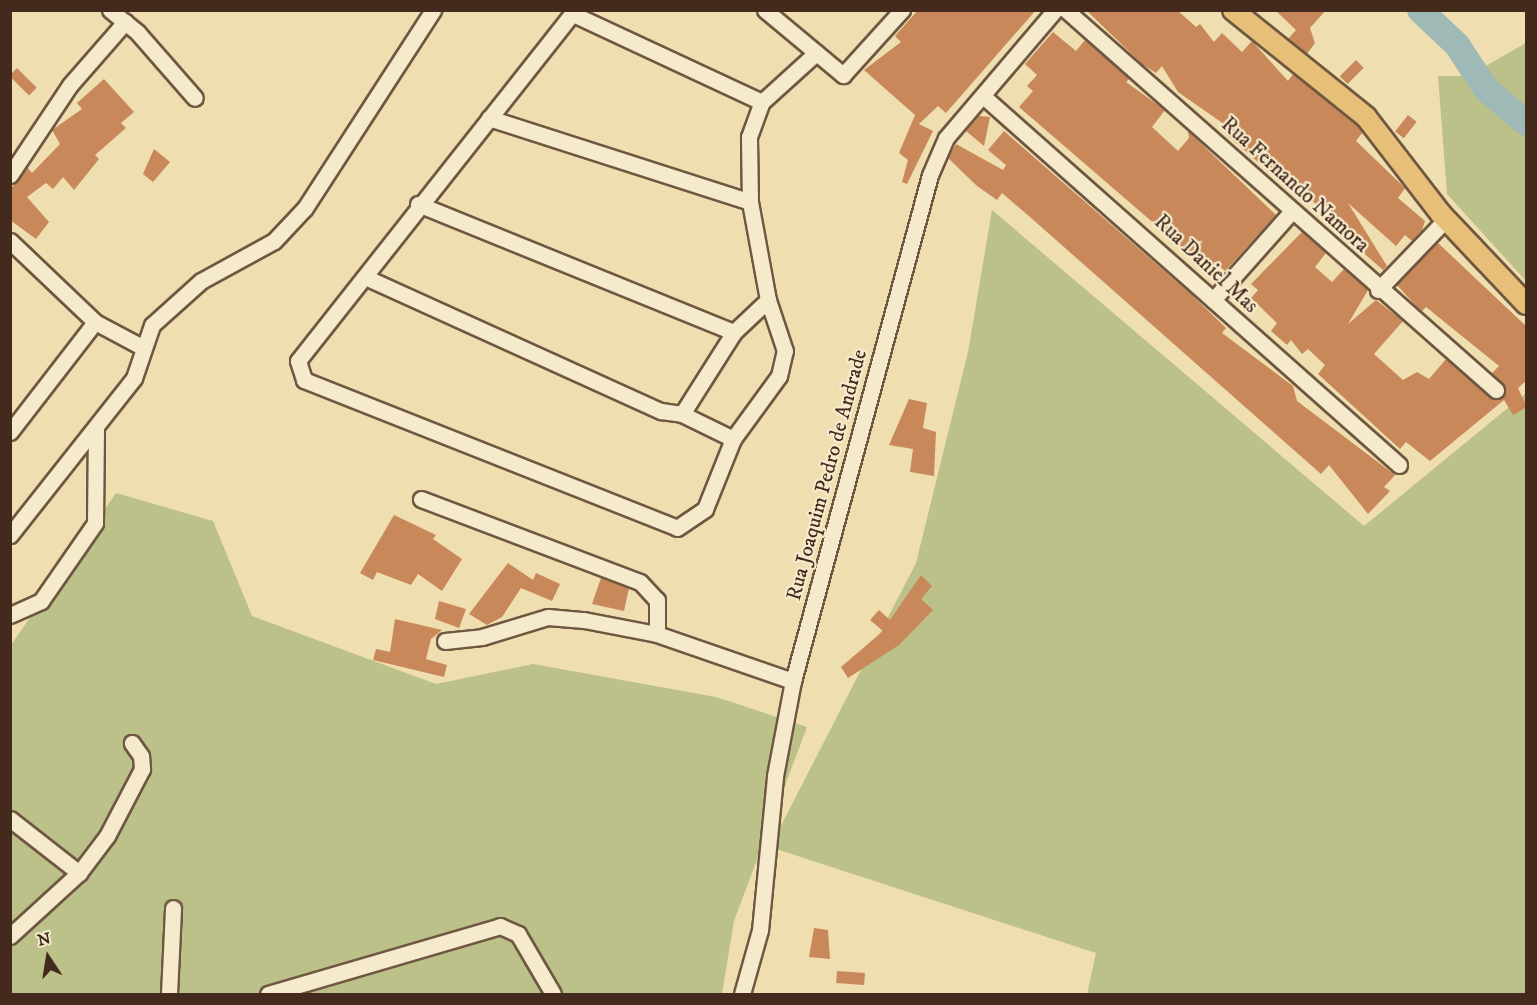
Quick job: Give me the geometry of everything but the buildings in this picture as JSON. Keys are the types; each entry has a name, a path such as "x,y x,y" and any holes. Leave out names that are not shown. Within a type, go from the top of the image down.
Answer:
{"main road":[{"path":"1233,10 1366,117 1446,219 1527,304"}],"street":[{"path":"110,10 125,22 195,98"},
{"path":"10,535 96,430 134,378 152,325 201,280 274,241 305,208 433,10"},
{"path":"765,10 843,75 902,10"},
{"name":"Rua Joaquim Pedro de Andrade","path":"742,994 761,919 775,776 793,681 932,166 946,138 1055,10"},
{"name":"Rua Fernando Namora","path":"1066,10 1378,290 1496,390"},
{"path":"762,102 574,12 418,204 365,277 298,361 304,380 678,528 705,509 733,439 779,376 785,351 768,300 750,202 749,137 762,102 816,53"},
{"path":"10,175 70,85 125,22"},
{"name":"Rua Daniel Mas","path":"983,96 1399,465"},
{"path":"489,118 750,202"},
{"path":"418,204 734,332"},
{"path":"1213,300 1292,211"},
{"path":"1378,290 1446,219"},
{"path":"10,241 95,322 144,348"},
{"path":"365,277 661,411 682,414 733,439"},
{"path":"682,414 734,332 768,300"},
{"path":"10,432 95,322"},
{"path":"10,615 41,601 95,523 96,430"},
{"path":"421,499 640,582 657,600 657,634"},
{"path":"445,641 482,637 548,617 657,634 793,681"},
{"path":"10,936 79,873 107,836 142,770 141,756 132,743"},
{"path":"10,819 79,873"},
{"path":"170,994 173,908"},
{"path":"268,994 500,926 518,934 553,994"}],"green space":[{"path":"1526,43 1526,281 1447,194 1438,76 1468,76"},
{"path":"992,210 1364,526 1526,393 1526,994 1087,994 1096,953 770,847 916,563 968,352"},
{"path":"116,493 213,521 252,616 436,684 533,664 716,697 807,727 734,921 722,994 11,994 11,645"}],"waterway":[{"path":"1420,10 1457,45 1486,89 1526,123"}]}
